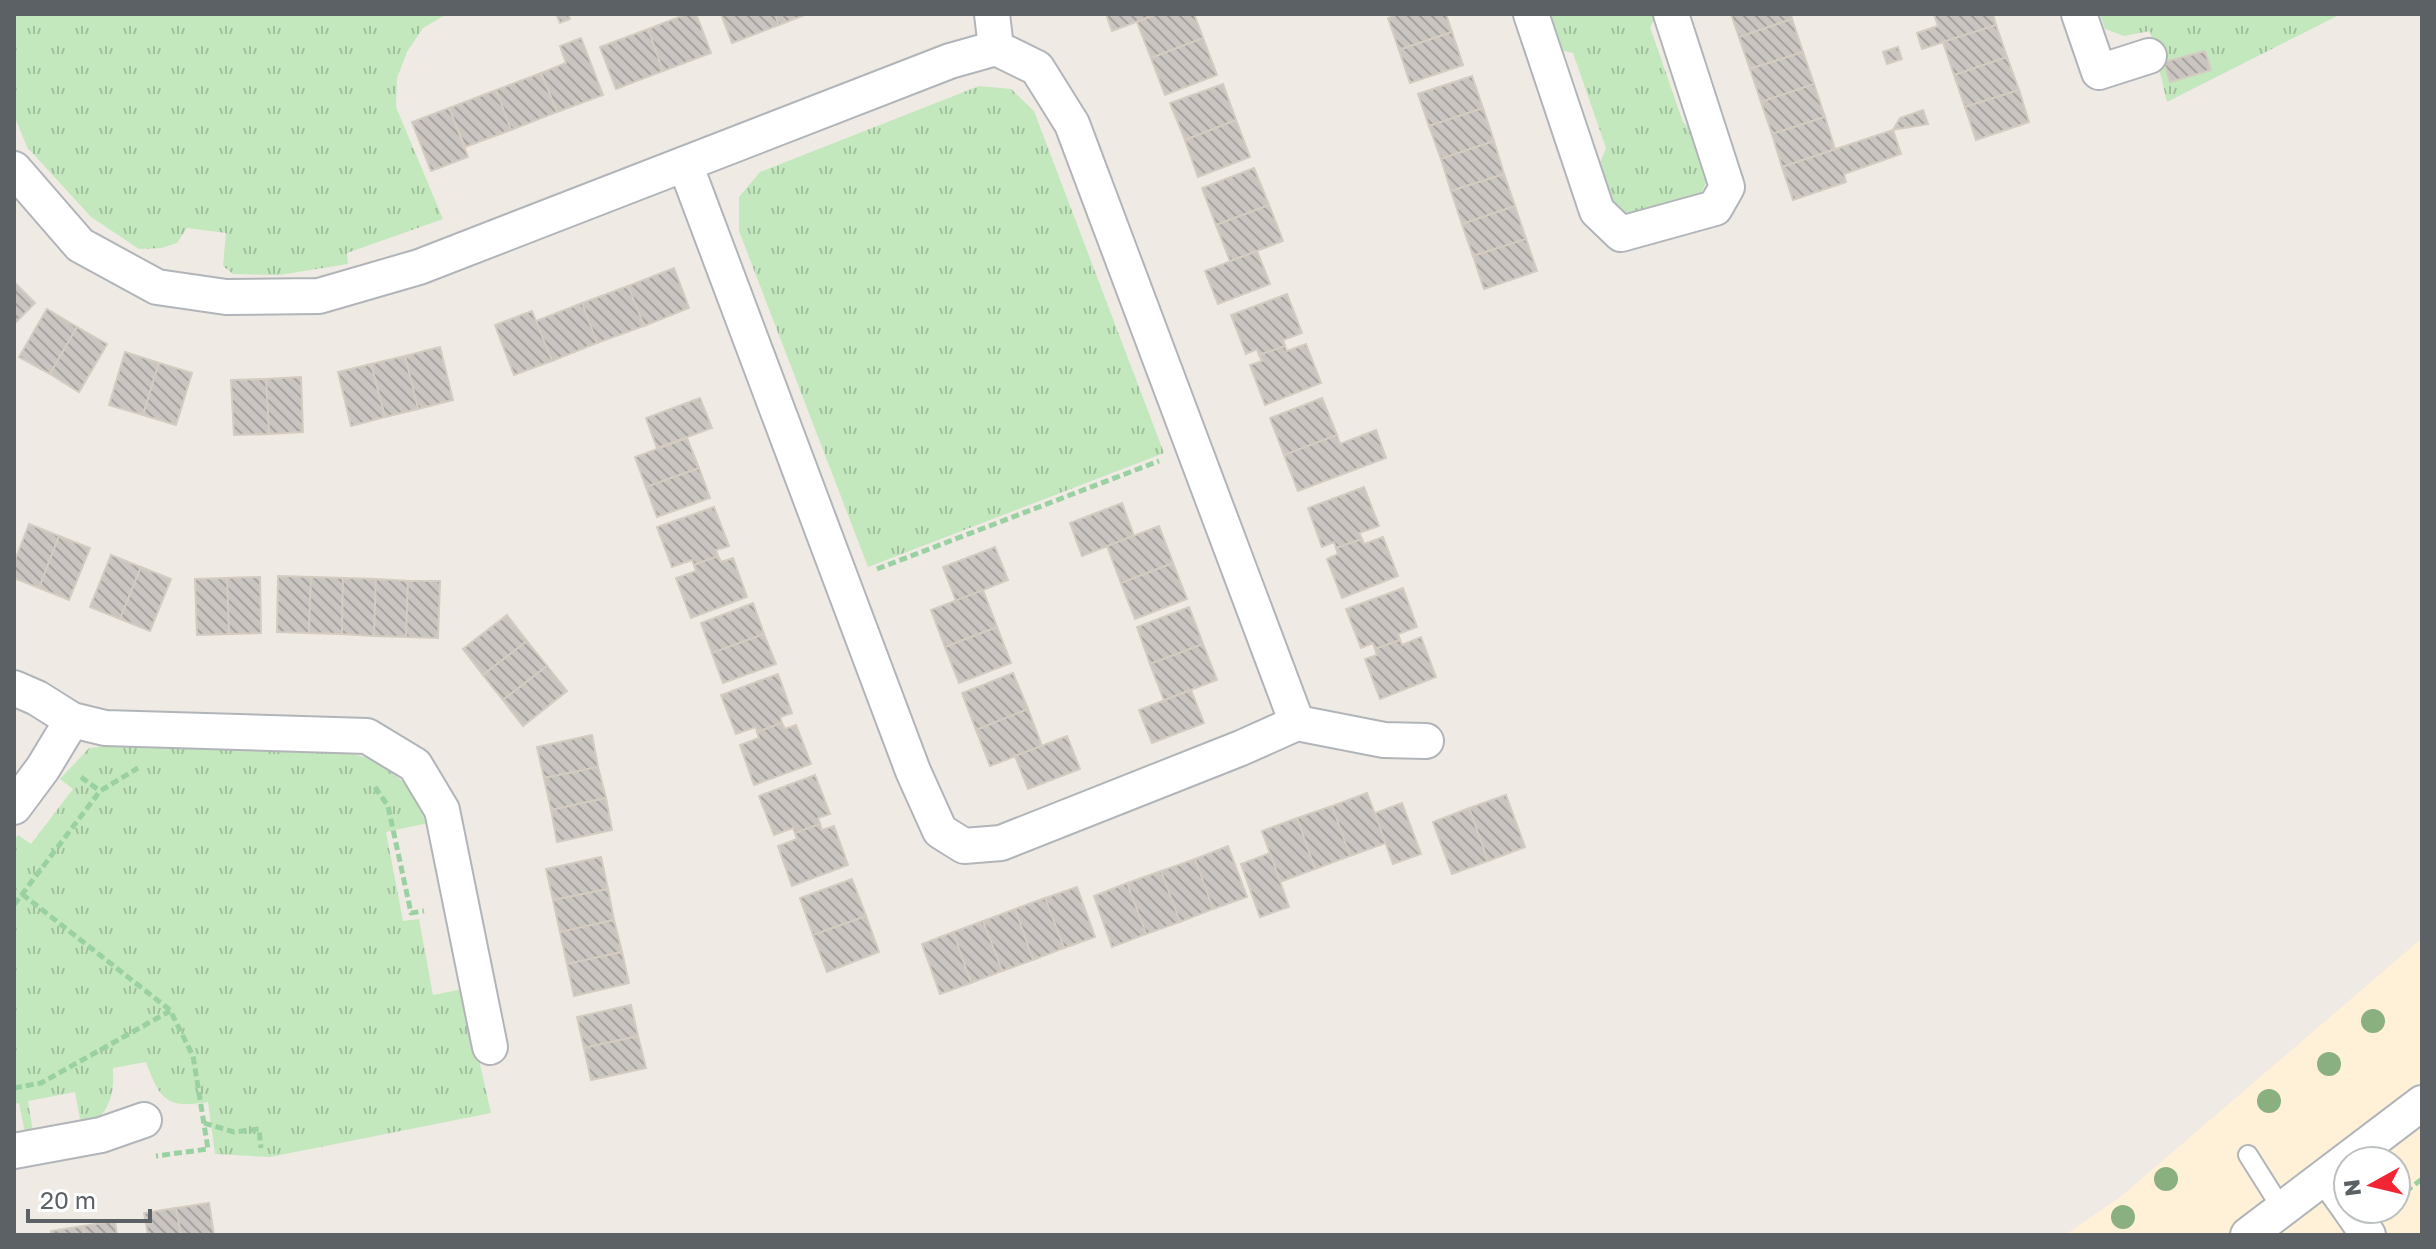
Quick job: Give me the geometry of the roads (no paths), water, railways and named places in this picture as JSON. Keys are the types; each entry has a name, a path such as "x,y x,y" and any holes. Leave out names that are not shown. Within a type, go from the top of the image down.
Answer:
{"street":[{"path":"992,14 996,48"},
{"path":"1531,14 1597,211 1621,234 1715,208 1727,187 1671,14"},
{"path":"2079,14 2099,72 2149,56"},
{"path":"14,169 80,245 157,287 226,297 319,296 405,272 950,61 996,48 1037,68 1072,124 1297,723"},
{"path":"685,164 913,771 940,831 964,846 1001,843 1297,723 1384,740 1426,741"},
{"path":"14,688 72,720 105,728 367,736 415,765 442,810 490,1047"},
{"path":"14,807 43,768 72,720"},
{"path":"2248,1235 2422,1103"},
{"path":"14,1151 101,1135 144,1120"},
{"path":"2327,1177 2332,1184"}],"lane":[{"path":"2248,1155 2282,1209"}]}
